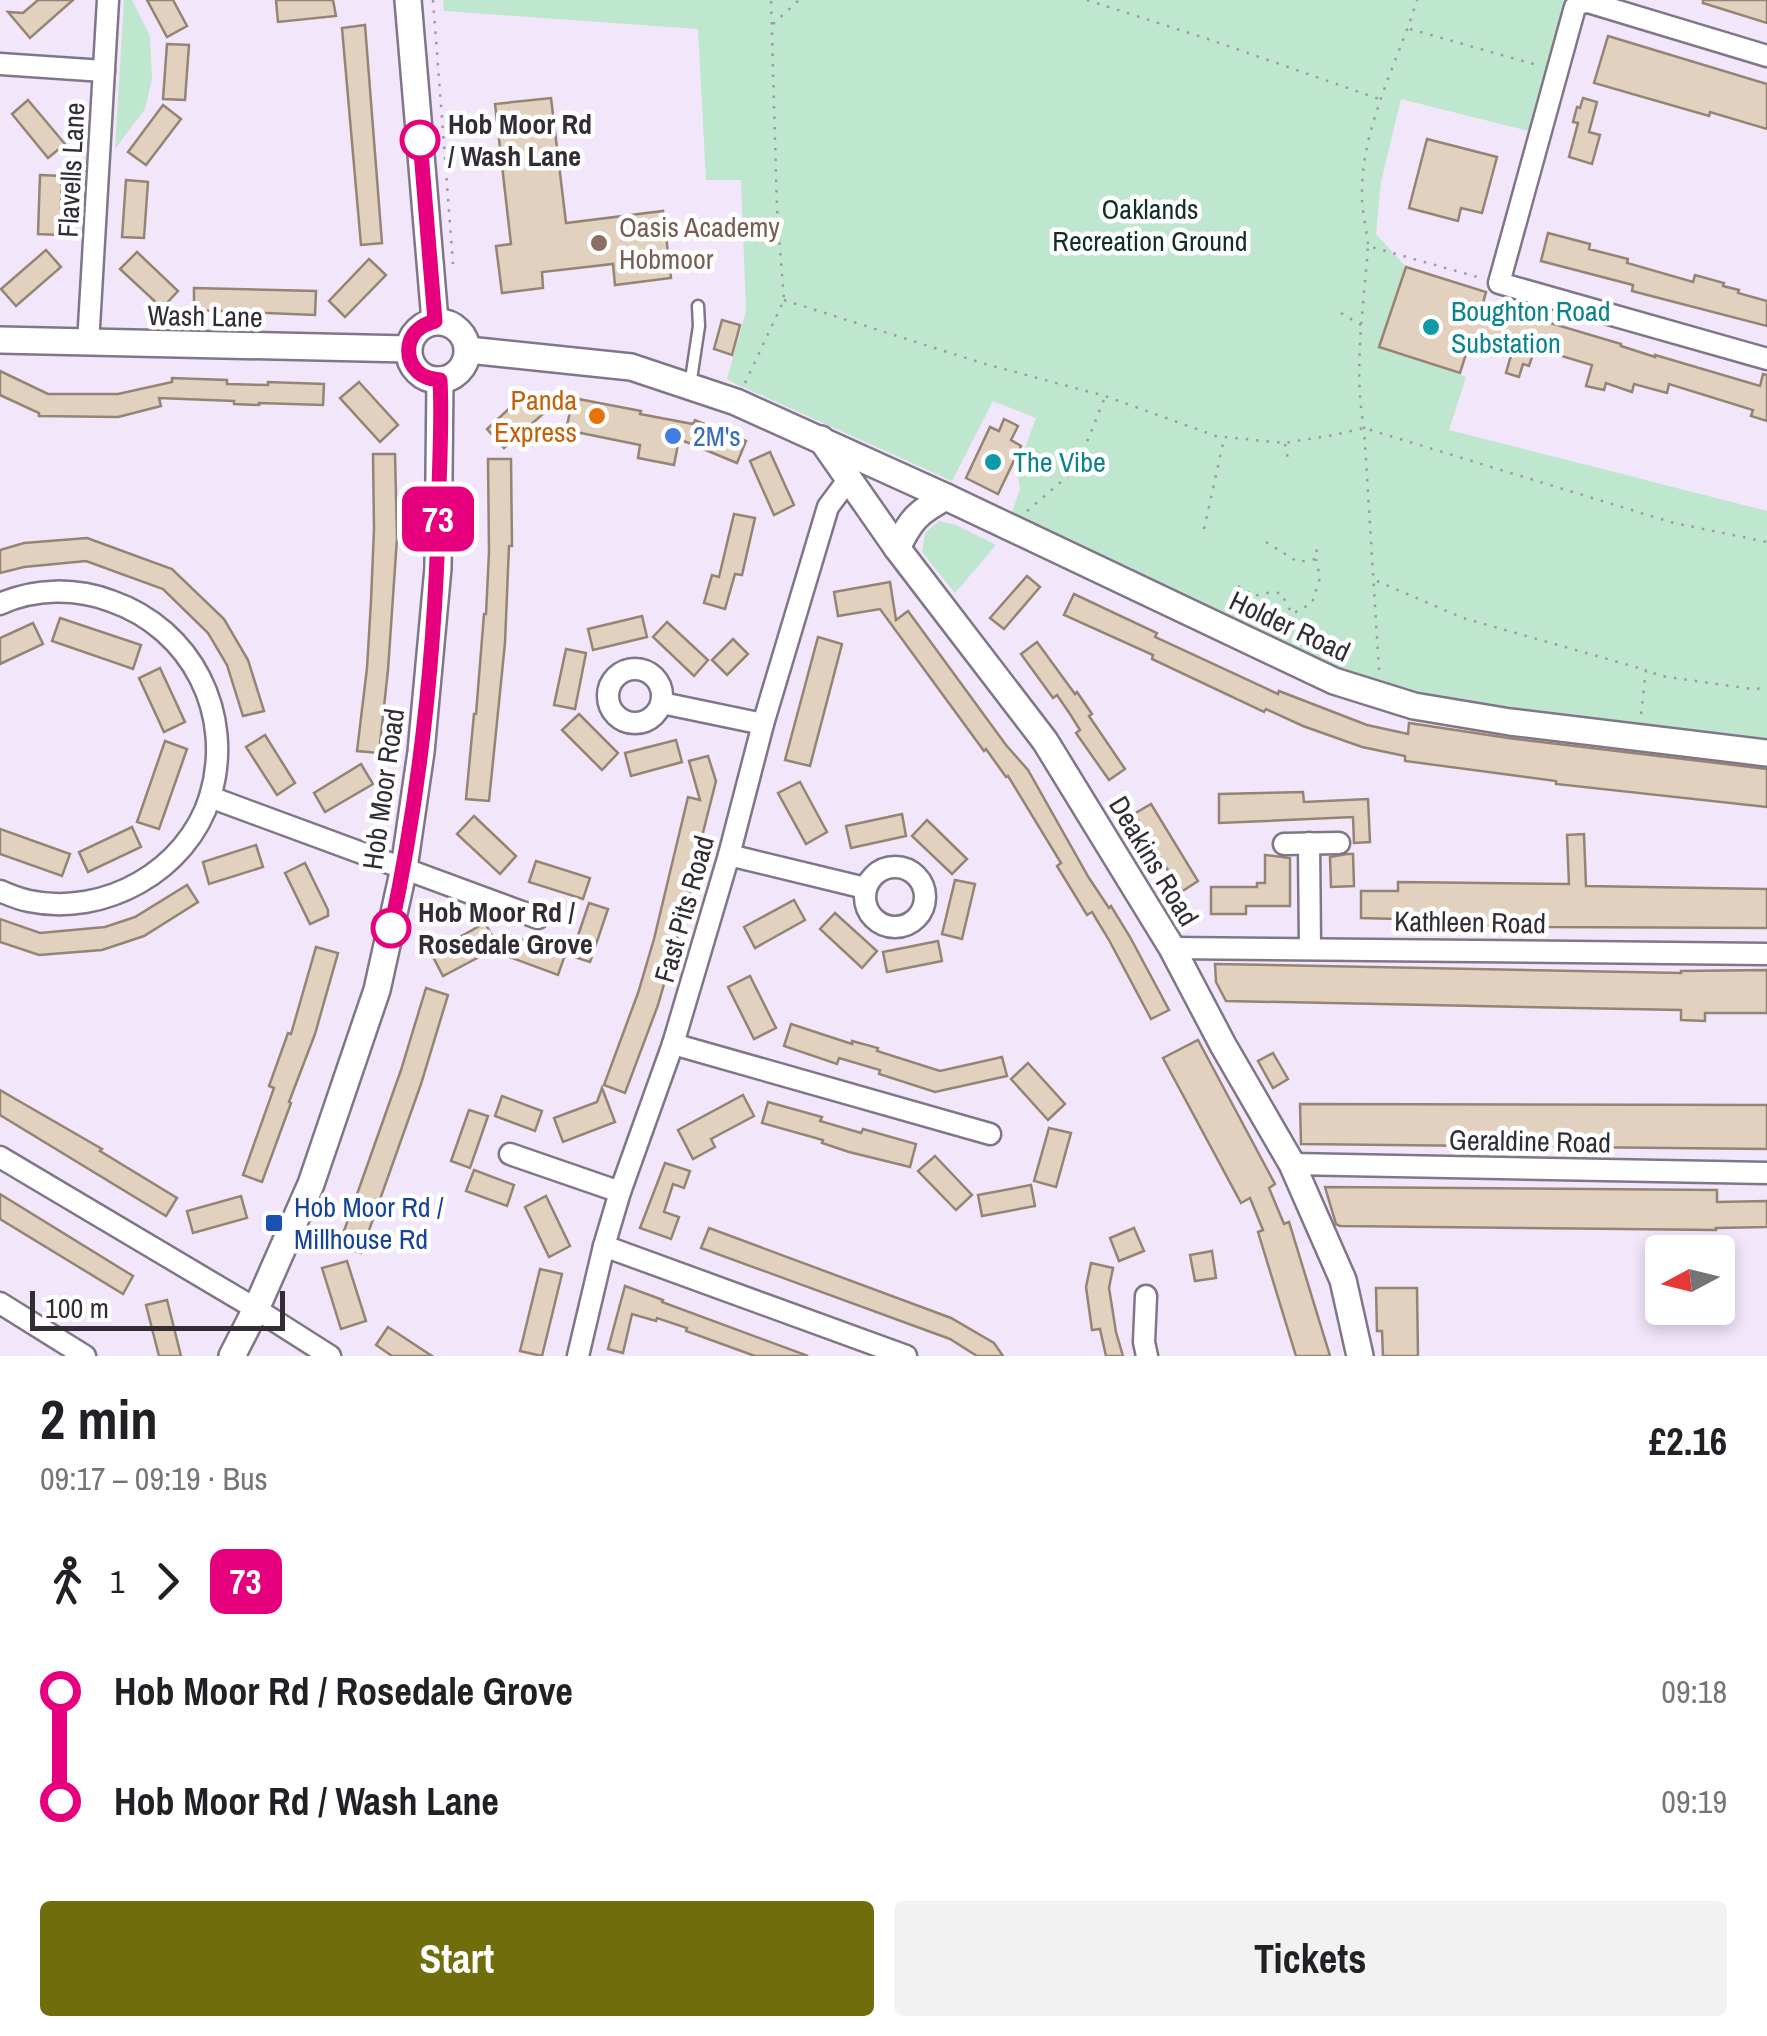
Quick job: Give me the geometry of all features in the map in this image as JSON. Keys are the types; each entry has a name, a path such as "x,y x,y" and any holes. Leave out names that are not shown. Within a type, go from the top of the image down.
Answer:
{"street":[{"name":"Flavells Lane","path":"88,344 108,0"},
{"path":"408,0 446,318 466,343 474,351 632,367 736,402 821,439"},
{"path":"1767,56 1588,2 1575,7 1499,283 1767,359"},
{"path":"0,64 104,71"},
{"path":"446,318 418,328 409,342 411,362 418,372 440,380 458,372 474,351"},
{"name":"Wash Lane","path":"0,340 408,350"},
{"name":"Hob Moor Road","path":"232,1356 311,1184 378,990 404,868 421,752 438,568 440,380"},
{"name":"Holder Road","path":"821,439 1334,680 1378,696 1510,722 1767,752"},
{"name":"Deakins Road","path":"821,439 897,548 1045,741 1172,948 1222,1045 1292,1164 1343,1280 1360,1356"},
{"name":"Fast Pits Road","path":"578,1356 604,1246 673,1044 828,507 848,480"},
{"path":"897,548 909,523 946,496"},
{"path":"0,604 47,591 92,594 133,608 169,634 197,669 213,710 218,754 210,798 194,832 170,861 139,884 104,899 66,905 28,901 0,891"},
{"path":"662,702 763,724"},
{"path":"210,798 538,918"},
{"path":"1309,843 1310,948"},
{"path":"1284,844 1339,843"},
{"path":"730,855 865,888"},
{"name":"Kathleen Road","path":"1172,948 1767,954"},
{"path":"673,1044 990,1134"},
{"path":"510,1154 620,1192"},
{"path":"0,1157 330,1356"},
{"name":"Geraldine Road","path":"1292,1164 1767,1173"},
{"path":"604,1246 906,1356"},
{"path":"1146,1296 1147,1356"},
{"path":"0,1303 85,1356"}],"lane":[{"path":"690,386 698,306"}],"path":[{"path":"433,0 453,264"},
{"path":"736,402 784,300 777,208 771,0"},
{"path":"772,25 798,0"},
{"path":"1087,0 1382,100"},
{"path":"1378,696 1375,580 1360,406 1368,246 1361,192 1365,155 1418,0"},
{"path":"1408,28 1557,71"},
{"path":"1368,246 1499,283"},
{"path":"784,300 985,364 1105,396 1225,438 1284,443 1364,428 1674,523 1767,542"},
{"path":"1341,314 1362,326"},
{"path":"446,318 476,334 474,351"},
{"path":"1009,526 1076,469 1105,396"},
{"path":"1204,529 1225,438"},
{"path":"1284,443 1289,464"},
{"path":"1266,542 1298,562 1316,559"},
{"path":"1238,586 1254,596 1263,592 1281,594 1292,614 1312,603 1320,578 1317,546"},
{"path":"1375,580 1463,618 1661,676 1767,688"},
{"path":"1640,737 1646,670"}],"green space":[{"path":"124,0 132,0 150,36 152,79 145,109 115,149"},
{"name":"Oaklands Recreation Ground","path":"443,0 1565,0 1529,131 1401,99 1381,182 1376,234 1406,267 1380,346 1466,377 1449,430 1767,511 1767,738 1452,701 1380,686 1012,512 1020,489 1017,470 1036,418 993,401 952,481 734,383 727,379 746,311 741,180 706,180 698,29 444,11"},
{"path":"939,521 996,545 955,593 922,552 925,533"}],"building":[{"path":"38,0 73,0 30,38 8,12 23,13"},
{"path":"147,0 173,0 187,26 167,37"},
{"path":"276,0 333,0 336,16 278,22"},
{"path":"1767,0 1767,23 1703,3"},
{"path":"365,25 382,243 361,245 342,28"},
{"path":"1608,36 1767,84 1767,129 1594,83"},
{"path":"167,44 189,45 185,100 163,99"},
{"path":"551,98 566,223 663,211 671,278 615,285 613,264 542,272 543,288 502,293 496,246 511,244 495,104"},
{"path":"1583,98 1597,102 1589,132 1600,135 1592,164 1569,157 1578,123 1573,122"},
{"path":"28,100 65,144 48,158 12,114"},
{"path":"163,105 181,119 146,165 128,152"},
{"path":"1427,139 1497,157 1482,213 1461,208 1458,221 1409,208"},
{"path":"40,175 62,176 60,235 38,234"},
{"path":"126,180 148,182 144,238 122,237"},
{"path":"1548,233 1590,244 1589,249 1628,259 1627,263 1693,282 1695,275 1767,301 1767,326 1632,291 1633,285 1541,261"},
{"path":"46,250 61,267 16,306 1,289"},
{"path":"137,252 178,291 162,308 120,269"},
{"path":"369,259 386,275 345,317 329,301"},
{"path":"1406,267 1486,292 1483,303 1655,357 1760,386 1763,374 1767,375 1767,421 1751,416 1753,410 1669,384 1667,393 1634,384 1632,392 1606,383 1604,390 1586,386 1592,365 1535,348 1529,366 1523,364 1519,377 1506,373 1513,348 1472,335 1460,373 1379,347"},
{"path":"194,288 316,291 315,315 194,310"},
{"path":"722,320 740,325 732,355 714,349"},
{"path":"0,371 48,394 118,394 172,382 172,378 227,380 227,384 324,384 323,405 159,398 161,406 118,417 39,416 0,395"},
{"path":"359,382 398,425 380,442 340,398"},
{"path":"525,394 543,414 504,448 487,429"},
{"path":"573,398 693,424 695,420 746,441 737,463 679,439 674,465 638,458 640,445 566,430"},
{"name":"The Vibe","path":"1004,419 1018,426 1011,440 1021,446 998,494 966,478 990,427 999,431"},
{"path":"770,452 794,505 774,515 750,461"},
{"path":"373,454 395,454 397,538 379,753 357,751 371,601"},
{"path":"488,459 511,459 512,546 489,801 466,799 486,614"},
{"path":"734,514 755,518 742,575 735,574 725,609 704,603 712,575 719,577"},
{"path":"87,538 172,569 224,619 248,660 264,711 243,716 227,665 208,633 163,589 86,561 0,573 0,550 24,543"},
{"path":"1027,576 1040,587 1004,629 990,618"},
{"path":"890,582 896,620 908,611 1028,770 1089,878 1130,937 1169,1010 1151,1019 1109,940 1092,912 1087,915 1057,866 1061,863 1008,776 984,751 880,609 838,616 834,592"},
{"path":"1074,594 1278,694 1279,691 1367,725 1408,734 1409,723 1767,769 1767,807 1556,784 1405,761 1405,756 1362,747 1266,709 1264,712 1064,615"},
{"path":"642,616 647,637 593,650 588,629"},
{"path":"60,618 141,645 133,669 52,641"},
{"path":"667,622 708,660 694,676 653,637"},
{"path":"33,623 43,644 0,664 0,638"},
{"path":"818,637 842,644 810,766 785,760"},
{"path":"733,639 748,654 727,675 712,660"},
{"path":"1037,642 1077,692 1125,769 1109,780 1076,733 1080,730 1057,695 1053,698 1021,654"},
{"path":"566,649 586,653 575,709 554,705"},
{"path":"160,668 185,722 164,732 139,678"},
{"path":"579,714 618,753 602,770 562,730"},
{"path":"265,735 295,783 277,795 246,747"},
{"path":"676,740 682,762 631,776 625,753"},
{"path":"165,741 187,749 159,829 137,822"},
{"path":"708,756 716,781 690,893 658,1005 625,1093 604,1085 654,939 688,797 700,800 689,761"},
{"path":"361,764 373,784 325,812 314,793"},
{"path":"800,782 827,832 806,844 778,793"},
{"path":"1303,792 1304,802 1368,799 1370,842 1354,843 1353,817 1219,823 1219,794"},
{"path":"1151,804 1198,881 1181,892 1134,814"},
{"path":"902,814 906,836 851,848 846,826"},
{"path":"474,816 516,856 500,874 457,834"},
{"path":"927,820 967,859 952,874 912,836"},
{"path":"132,827 141,847 88,872 79,852"},
{"path":"0,829 70,854 62,876 0,854"},
{"path":"1584,834 1586,886 1767,889 1767,928 1545,927 1398,923 1398,919 1361,918 1361,891 1398,891 1398,882 1569,884 1567,835"},
{"path":"256,845 263,867 209,884 203,862"},
{"path":"1353,854 1354,886 1331,887 1330,857"},
{"path":"1265,855 1290,858 1290,906 1246,906 1246,914 1211,914 1211,887 1257,887 1257,883 1265,883"},
{"path":"536,861 590,878 583,899 529,882"},
{"path":"305,863 328,910 328,916 310,924 285,873"},
{"path":"955,880 975,884 962,939 942,934"},
{"path":"187,885 198,902 144,936 102,950 39,955 0,942 0,919 40,933 105,927 135,917"},
{"path":"794,900 805,920 755,948 744,927"},
{"path":"589,903 608,909 590,962 571,956"},
{"path":"835,913 877,951 862,968 820,929"},
{"path":"485,923 498,947 443,976 431,953"},
{"path":"511,936 565,955 558,975 504,955"},
{"path":"938,941 942,961 887,972 883,952"},
{"path":"316,947 338,953 315,1034 262,1182 243,1175"},
{"path":"1215,964 1681,973 1767,970 1767,1013 1705,1013 1705,1021 1681,1020 1681,1010 1226,1001 1216,982"},
{"path":"750,976 776,1028 754,1039 728,987"},
{"path":"426,988 448,995 361,1253 339,1245"},
{"path":"791,1024 852,1044 878,1048 877,1051 940,1071 1002,1057 1007,1076 935,1092 879,1074 880,1070 839,1058 837,1064 784,1046"},
{"path":"1198,1040 1275,1184 1269,1188 1284,1224 1289,1222 1330,1356 1296,1356 1258,1232 1263,1230 1250,1198 1241,1203 1163,1058"},
{"path":"1273,1053 1288,1079 1273,1088 1258,1061"},
{"path":"1028,1063 1065,1104 1048,1120 1011,1079"},
{"path":"602,1088 615,1122 563,1142 554,1118 597,1102"},
{"path":"0,1090 177,1198 166,1216 0,1115"},
{"path":"743,1095 754,1116 711,1139 715,1147 693,1159 678,1130"},
{"path":"502,1096 542,1111 535,1131 495,1116"},
{"path":"768,1102 861,1133 863,1129 916,1144 910,1167 849,1152 822,1143 823,1140 762,1123"},
{"path":"1300,1104 1767,1105 1767,1149 1301,1144"},
{"path":"469,1110 488,1116 470,1168 451,1161"},
{"path":"1049,1128 1071,1133 1056,1187 1034,1181"},
{"path":"935,1156 972,1195 956,1210 918,1171"},
{"path":"665,1163 690,1171 684,1188 673,1184 664,1212 679,1217 671,1239 640,1228"},
{"path":"474,1170 514,1185 507,1206 466,1191"},
{"path":"1031,1185 1035,1206 982,1216 978,1195"},
{"path":"1325,1187 1717,1190 1717,1202 1767,1201 1767,1227 1716,1230 1340,1226 1336,1224"},
{"path":"0,1194 133,1276 123,1294 0,1219"},
{"path":"241,1196 247,1218 193,1233 187,1211"},
{"path":"546,1196 570,1246 549,1257 525,1207"},
{"path":"709,1228 951,1318 994,1343 1003,1356 977,1356 950,1339 701,1248"},
{"path":"1134,1228 1144,1251 1119,1261 1110,1238"},
{"path":"1212,1251 1216,1278 1195,1281 1190,1255"},
{"path":"347,1261 366,1321 341,1329 322,1268"},
{"path":"1091,1263 1113,1268 1109,1288 1123,1356 1106,1356 1100,1329 1092,1330 1086,1287"},
{"path":"540,1269 562,1274 542,1356 520,1351"},
{"path":"625,1286 808,1356 755,1356 686,1331 687,1328 632,1314 623,1353 608,1349"},
{"path":"1376,1288 1417,1288 1418,1356 1383,1356 1382,1331 1377,1331"},
{"path":"167,1300 181,1356 159,1356 146,1305"},
{"path":"388,1327 432,1356 392,1356 376,1345"}],"bus line":[{"name":"73","path":"391,928 421,752 438,568 440,380 418,372 408,350 418,328 435,321 420,140"}],"place":[{"name":"Hob Moor Rd / Wash Lane","path":"420,140"},
{"name":"Oasis Academy Hobmoor","path":"599,243"},
{"name":"Boughton Road Substation","path":"1431,327"},
{"name":"Panda Express","path":"597,416"},
{"name":"2M's","path":"673,436"},
{"name":"The Vibe","path":"993,462"},
{"name":"Hob Moor Rd / Rosedale Grove","path":"391,928"},
{"name":"Hob Moor Rd / Millhouse Rd","path":"274,1223"}]}
